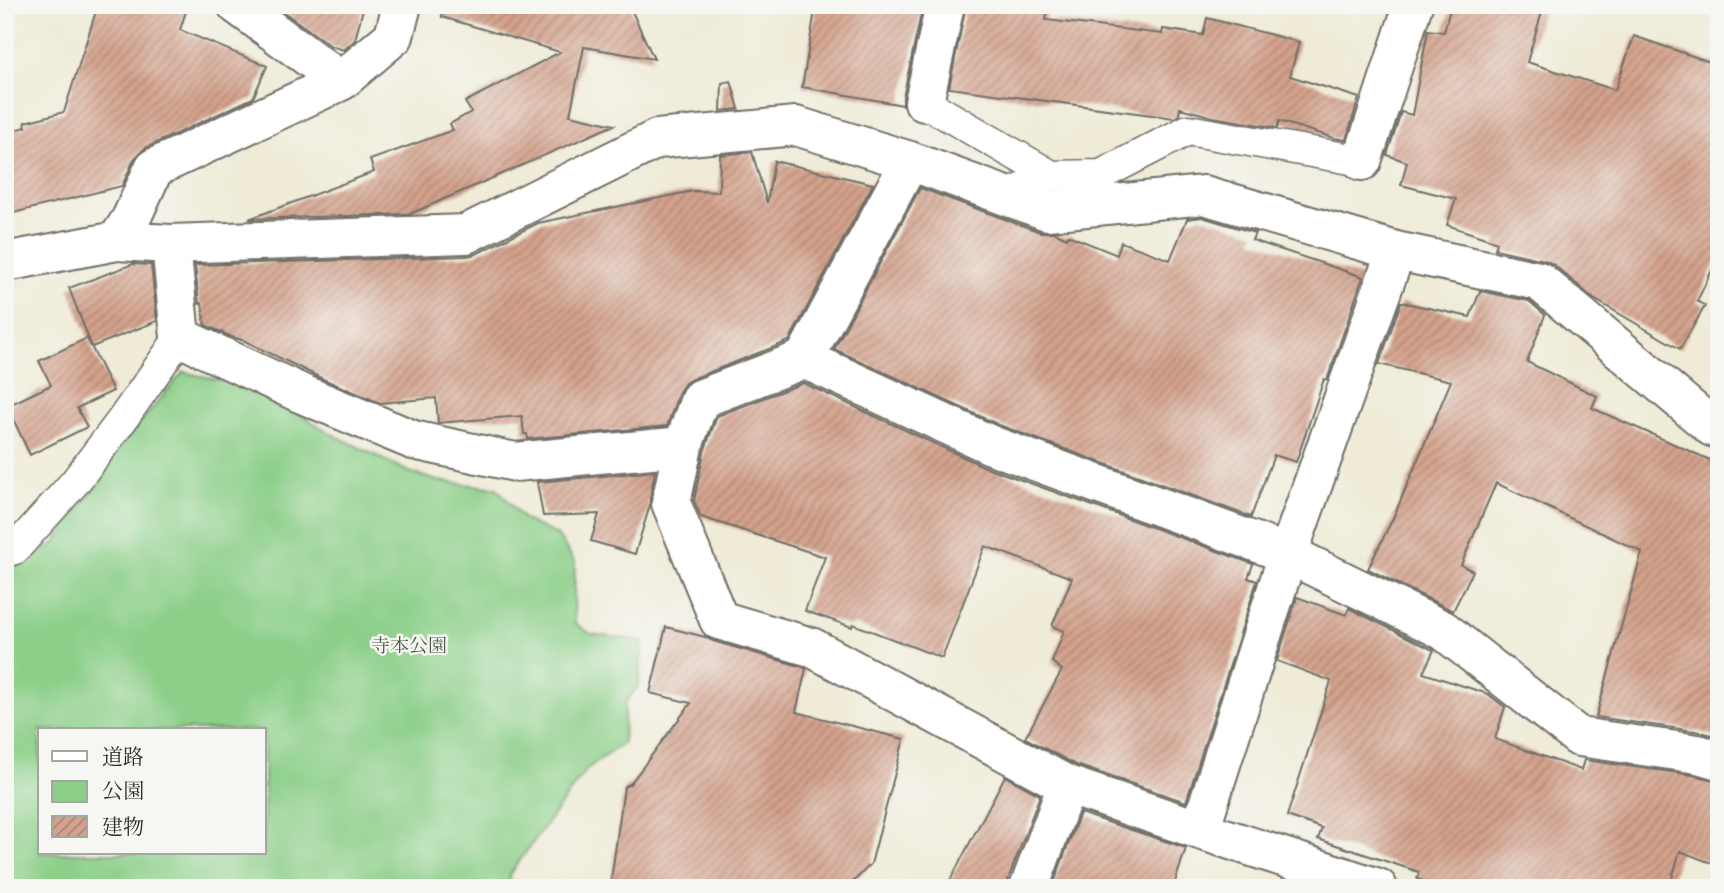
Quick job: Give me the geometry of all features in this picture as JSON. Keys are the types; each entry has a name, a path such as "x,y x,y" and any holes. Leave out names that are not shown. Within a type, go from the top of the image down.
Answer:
{"street":[{"path":"237,5 341,81"},
{"path":"117,241 131,219 154,168 341,81 394,36 402,5"},
{"path":"924,102 944,5"},
{"path":"1362,161 1413,5"},
{"path":"5,262 117,241 171,244 466,234 657,139 796,126 910,161 1047,211 1204,195 1396,251 1539,281 1712,427 1719,429"},
{"path":"910,161 804,359 700,399 683,446 671,503 719,620 811,647 1067,785 1378,888"},
{"path":"171,244 180,337 300,393 413,440 515,462 683,446"},
{"path":"1200,830 1288,554 1396,251"},
{"path":"804,359 991,445 1288,554 1443,630 1579,737 1698,754 1719,760"},
{"path":"1029,888 1067,785"}],"lane":[{"path":"924,102 1052,176"},
{"path":"1005,196 1052,176 1101,176 1188,130 1362,161"},
{"path":"5,552 15,549 75,482 180,337"}],"green space":[{"name":"寺本公園","path":"183,372 228,382 274,398 332,434 409,472 438,481 497,488 524,520 557,535 575,562 575,623 591,634 643,641 639,685 625,703 623,743 587,769 509,875 511,888 5,888 5,572 55,543 100,482 115,452"}],"building":[{"path":"98,5 188,5 180,30 267,66 253,98 145,148 134,159 122,186 5,215 5,132 26,127 25,122 64,112"},
{"path":"274,5 364,5 355,40 344,50 331,46"},
{"path":"443,5 629,5 654,59 584,47 570,115 614,125 410,214 249,219 374,172 370,160 453,130 450,124 471,112 465,102 560,52 442,17"},
{"path":"816,5 923,5 903,105 802,87"},
{"path":"966,5 1048,5 1046,20 1162,34 1163,29 1203,35 1207,18 1299,42 1290,76 1359,98 1346,140 1279,121 1277,128 1213,117 1180,108 1179,115 1174,118 949,88"},
{"path":"1451,5 1544,5 1527,62 1615,90 1634,36 1719,65 1719,256 1697,301 1705,306 1680,349 1594,299 1553,264 1495,249 1497,242 1447,225 1456,199 1401,185 1407,162 1387,155 1401,112 1412,115 1428,30 1444,32"},
{"path":"731,81 739,109 721,111 722,83"},
{"path":"752,152 767,203 774,161 873,184 789,341 685,383 667,426 528,439 527,434 524,434 522,416 438,423 436,398 380,403 205,325 202,303 199,304 195,265 467,256 538,223 693,191 719,192 720,155"},
{"path":"920,188 1040,232 1054,232 1067,238 1068,235 1117,255 1121,242 1170,260 1187,219 1202,217 1255,233 1252,240 1363,277 1296,462 1274,455 1251,517 999,425 834,349"},
{"path":"133,264 151,265 157,321 92,347 69,288"},
{"path":"1480,291 1529,301 1545,315 1527,362 1597,396 1592,408 1719,464 1719,737 1596,717 1642,552 1496,483 1461,565 1473,571 1453,611 1368,569 1394,516 1451,381 1379,364 1401,302 1470,317"},
{"path":"87,338 113,391 77,408 87,427 30,455 7,406 51,385 39,361"},
{"path":"803,383 983,466 1253,564 1248,578 1257,581 1186,802 1076,765 1025,738 1062,670 1052,662 1064,631 1052,626 1072,578 985,546 942,658 853,624 852,627 805,611 825,557 701,517 694,501 704,452 717,416"},
{"path":"655,471 650,505 635,554 591,541 599,514 543,516 537,482"},
{"path":"1297,597 1346,615 1349,608 1434,650 1423,673 1488,694 1505,707 1495,739 1581,770 1584,760 1719,781 1719,866 1680,851 1669,888 1444,888 1417,879 1419,872 1318,839 1322,828 1287,816 1331,681 1277,661"},
{"path":"666,627 803,667 806,669 796,712 904,739 871,864 847,888 610,888 624,787 630,784 691,703 650,693"},
{"path":"1005,776 1040,795 1008,880 1008,888 946,888"},
{"path":"1080,813 1186,848 1173,888 1052,888"}]}
